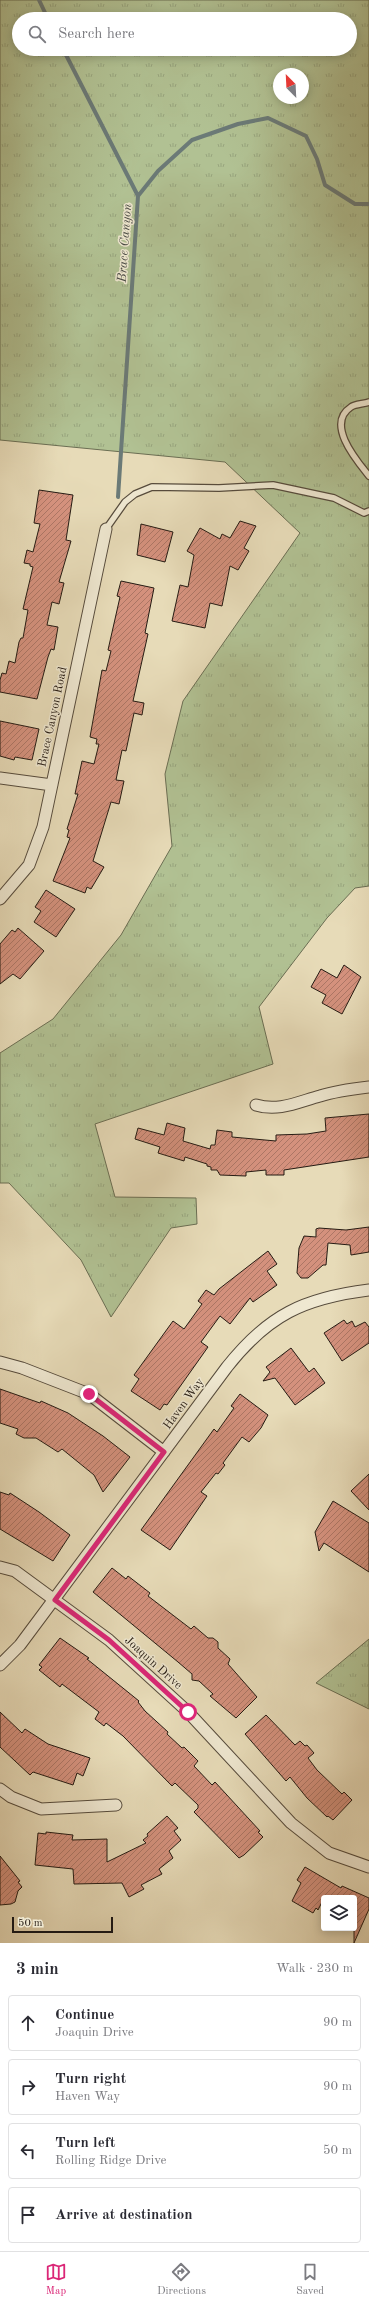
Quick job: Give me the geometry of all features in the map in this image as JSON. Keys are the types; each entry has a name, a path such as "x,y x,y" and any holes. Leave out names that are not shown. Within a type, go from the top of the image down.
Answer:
{"street":[{"name":"Brace Canyon Road","path":"0,899 29,865 43,827 106,529"},
{"path":"0,778 52,785"},
{"path":"256,1105 272,1108 283,1107 336,1092 369,1087"},
{"name":"Haven Way","path":"0,1665 20,1645 55,1600 227,1367 254,1336 289,1311 310,1302 330,1295 369,1290"},
{"path":"0,1362 22,1368 89,1394 164,1452"},
{"name":"Joaquin Drive","path":"0,1567 15,1571 109,1640 188,1712 291,1823 329,1853 369,1867"},
{"path":"0,1788 11,1797 41,1809 116,1805"}],"lane":[{"path":"369,402 351,407 344,415 341,428 345,442 369,476"},
{"path":"106,529 125,502 135,494 152,487 219,488 244,485 273,485 334,498 364,513 369,511"}],"green space":[{"path":"0,0 369,0 369,886 355,888 327,918 259,1007 273,1064 95,1124 115,1197 196,1198 197,1224 171,1228 111,1317 81,1260 9,1183 0,1183 0,1053 53,1019 121,935 172,846 165,774 183,701 300,533 225,462 0,440"},
{"path":"369,1639 369,1709 316,1683"}],"building":[{"path":"39,490 73,495 66,540 71,541 59,582 64,583 59,604 52,602 47,625 58,627 54,650 51,649 48,657 37,699 0,692 0,680 2,673 6,674 9,661 15,663 19,642 21,638 23,638 28,610 23,609 33,567 30,566 30,564 24,563 27,550 33,552 40,524 34,523"},
{"path":"240,521 256,526 244,548 249,551 238,570 230,566 222,606 210,603 205,628 172,621 180,585 188,587 194,555 187,551 200,528 220,539 222,534 230,538"},
{"path":"141,524 173,532 165,562 137,555"},
{"path":"121,581 154,588 145,633 148,634 133,701 144,703 142,715 134,713 126,751 122,750 116,780 124,781 119,804 111,802 93,861 104,867 91,889 87,887 85,893 53,881 70,838 67,837 69,830 67,829 78,794 75,794 82,761 94,764 99,744 96,744 97,739 90,737 102,670 106,671 111,651 108,650 120,597 117,596"},
{"path":"0,721 39,729 32,760 15,757 14,760 0,756"},
{"path":"46,890 75,909 56,937 34,922 41,911 35,907"},
{"path":"18,928 44,951 20,979 13,974 0,984 0,944 12,930 15,932"},
{"path":"344,965 361,977 342,1014 322,1003 326,995 311,987 321,969 337,978"},
{"path":"369,1114 369,1157 284,1170 284,1175 266,1175 266,1170 246,1172 246,1176 220,1175 217,1170 211,1170 211,1167 207,1166 207,1164 185,1157 184,1161 158,1153 160,1147 135,1139 138,1128 164,1135 167,1123 185,1128 183,1141 210,1149 211,1145 215,1145 217,1130 232,1132 232,1137 276,1141 276,1135 307,1134 326,1131 325,1118"},
{"path":"369,1227 369,1252 351,1255 350,1245 328,1243 326,1265 323,1265 308,1278 301,1278 297,1273 299,1248 304,1236 316,1237 316,1229 319,1228 346,1230"},
{"path":"268,1251 277,1264 267,1271 277,1285 253,1302 250,1298 230,1324 220,1316 201,1342 208,1347 167,1405 164,1404 160,1410 131,1391 139,1379 134,1375 173,1321 184,1329 202,1304 198,1301 206,1290 214,1295 219,1289"},
{"path":"344,1320 347,1324 352,1321 355,1327 365,1322 369,1327 369,1343 342,1361 324,1333"},
{"path":"291,1348 309,1372 314,1368 325,1383 295,1405 275,1378 263,1381 270,1372 266,1367"},
{"path":"0,1389 40,1403 41,1401 68,1413 103,1436 130,1457 103,1492 94,1475 62,1449 58,1452 36,1438 24,1438 16,1434 18,1429 0,1423"},
{"path":"240,1394 268,1415 261,1428 249,1442 242,1437 223,1463 225,1465 218,1474 216,1473 201,1492 207,1496 170,1550 141,1530 214,1429 217,1432 234,1408 231,1406"},
{"path":"369,1474 369,1510 351,1491"},
{"path":"0,1492 9,1495 10,1493 70,1535 53,1561 0,1529"},
{"path":"333,1501 369,1523 369,1572 324,1543 319,1551 315,1532"},
{"path":"112,1568 126,1579 128,1576 150,1593 148,1596 191,1629 194,1626 208,1638 213,1638 218,1642 218,1648 230,1659 228,1664 257,1697 236,1718 210,1696 213,1694 199,1681 192,1680 192,1674 93,1592"},
{"path":"60,1638 89,1658 87,1659 139,1701 138,1702 145,1711 168,1732 167,1734 182,1748 184,1747 198,1761 194,1766 212,1785 215,1782 260,1831 258,1832 263,1837 244,1855 239,1858 194,1812 198,1808 198,1805 175,1783 172,1786 123,1736 106,1723 104,1726 95,1719 99,1712 62,1684 60,1687 39,1670 42,1667 39,1665"},
{"path":"0,1712 22,1733 25,1729 48,1744 90,1758 83,1776 77,1773 73,1785 33,1772 30,1775 0,1747"},
{"path":"266,1715 295,1745 300,1741 305,1746 307,1745 314,1753 308,1758 317,1770 342,1794 344,1792 352,1800 333,1820 328,1816 327,1817 307,1798 290,1777 286,1781 245,1734"},
{"path":"167,1816 178,1828 174,1831 181,1840 169,1851 173,1858 159,1869 162,1874 141,1885 144,1889 129,1897 122,1883 74,1884 73,1869 35,1865 38,1833 46,1834 46,1832 73,1835 72,1840 107,1839 107,1862 146,1843 143,1840 148,1836 147,1834"},
{"path":"0,1856 20,1881 18,1882 22,1887 18,1891 15,1902 11,1904 0,1905"},
{"path":"305,1867 341,1888 342,1886 369,1898 369,1909 354,1943 354,1931 357,1931 357,1895 321,1895 321,1904 318,1910 316,1908 313,1913 292,1901 301,1883 297,1880"}],"waterway":[{"path":"39,0 45,12"},
{"path":"67,56 138,196"},
{"name":"Brace Canyon","path":"118,497 138,196 158,171 192,140 238,124 268,118 306,136 317,159 325,185 355,204 369,204"}],"route":[{"path":"89,1394 164,1452 55,1600 109,1640 188,1712"}]}
